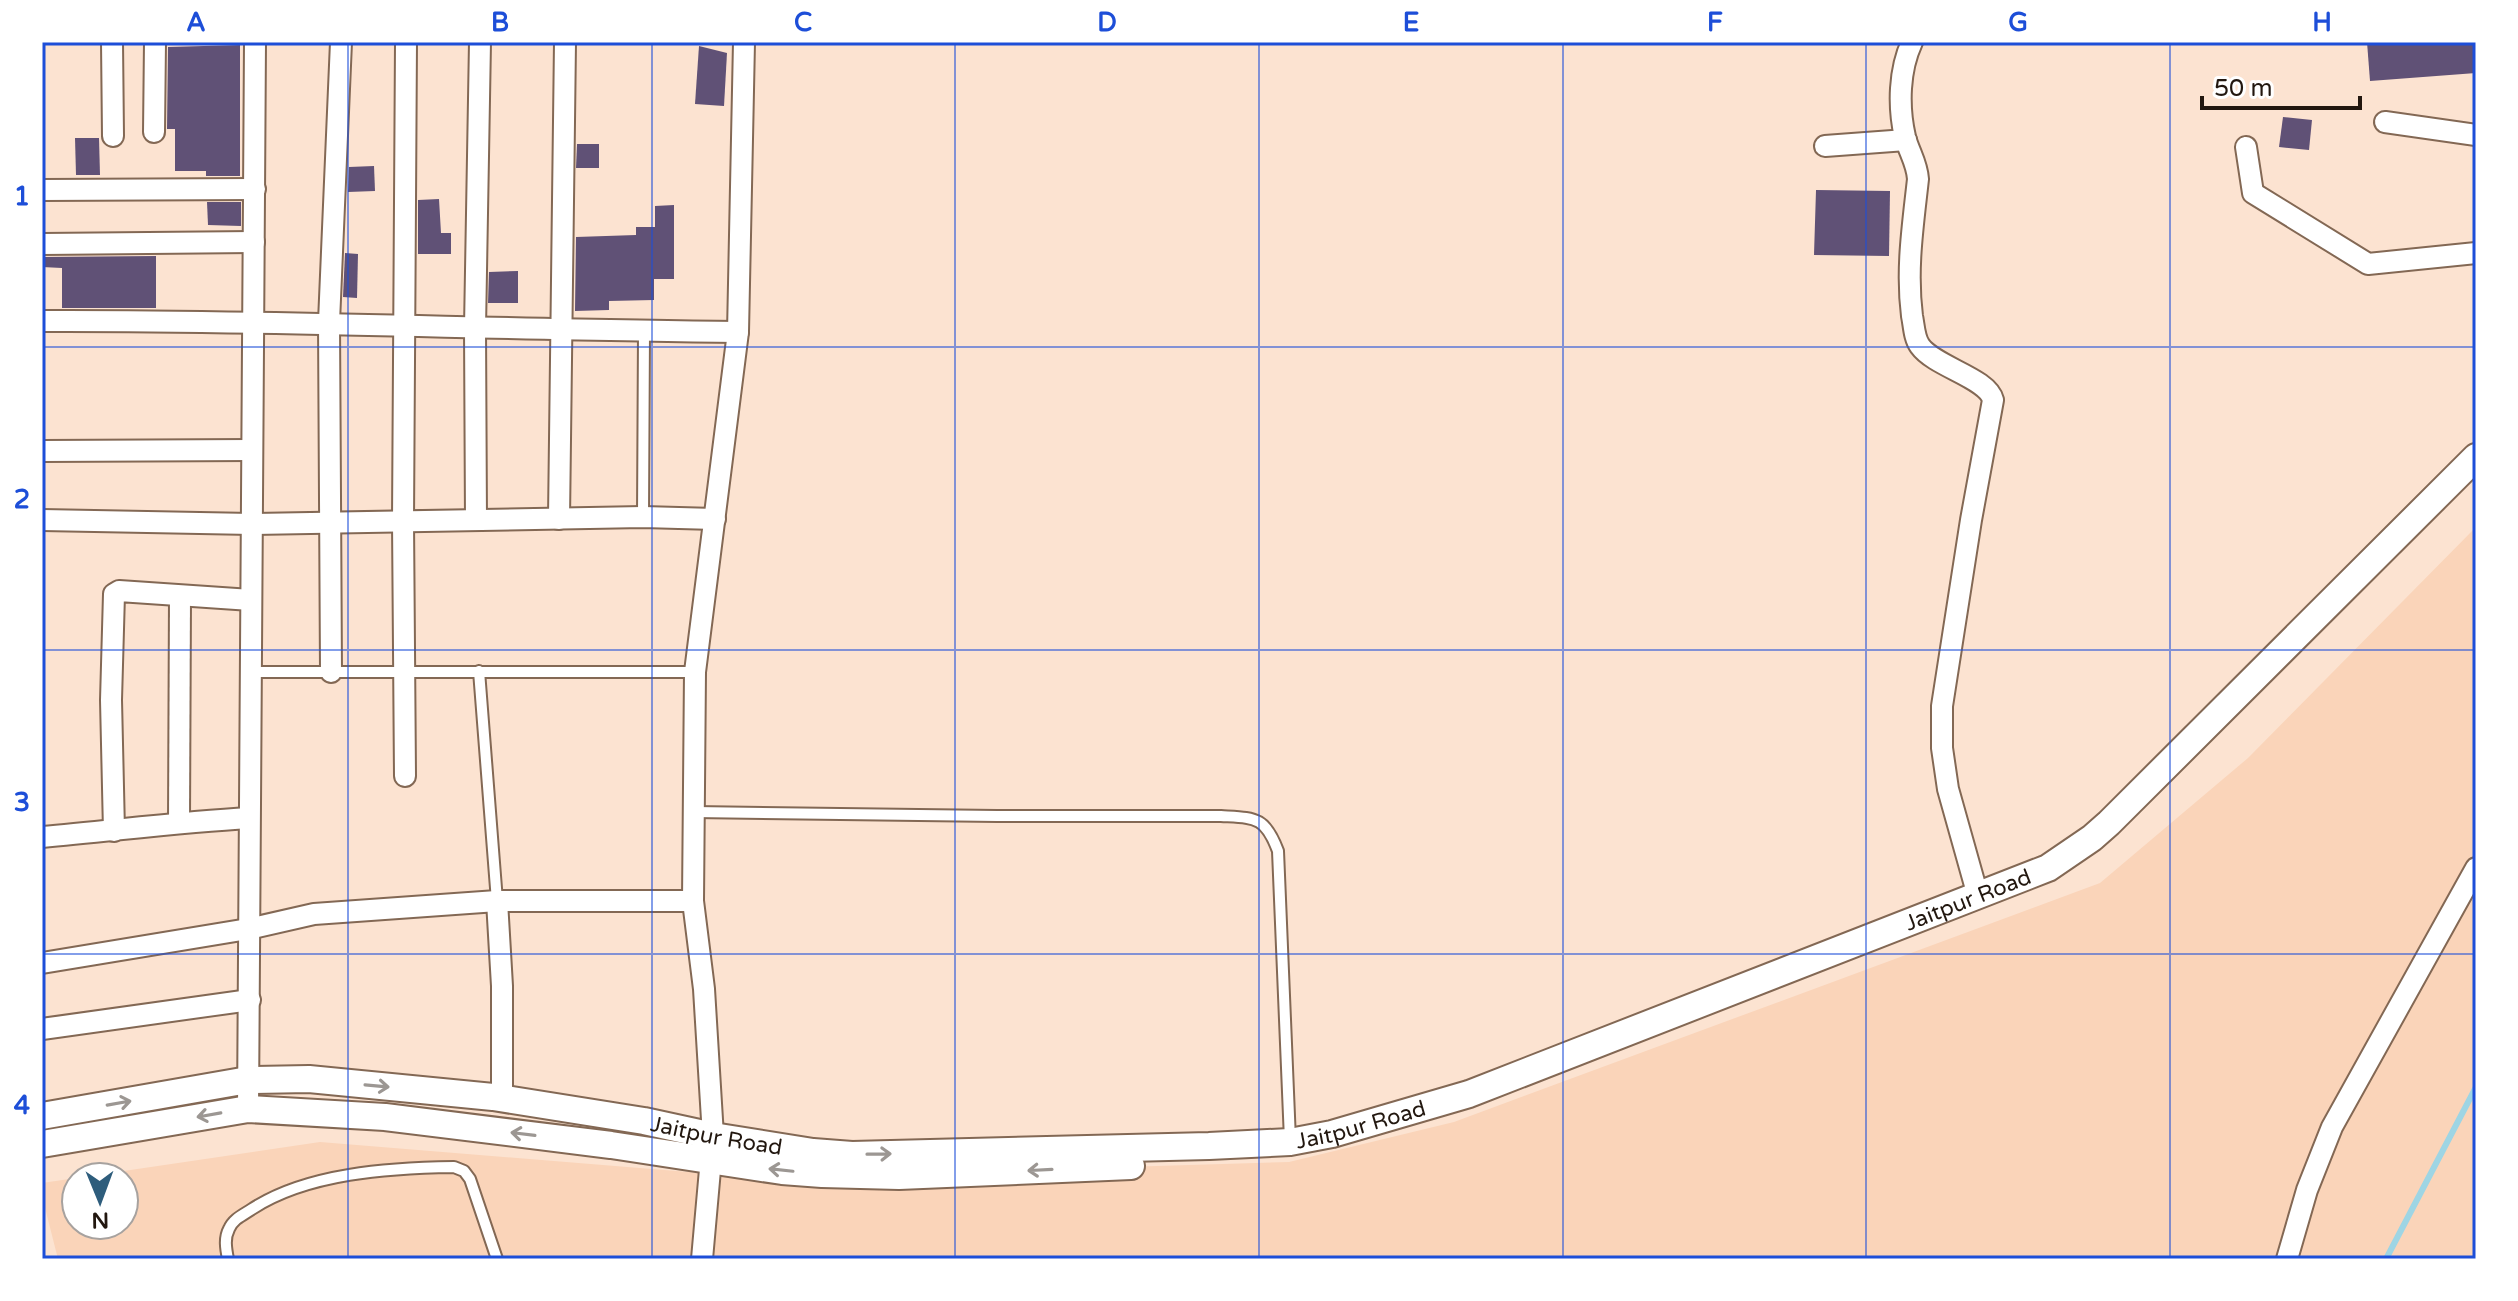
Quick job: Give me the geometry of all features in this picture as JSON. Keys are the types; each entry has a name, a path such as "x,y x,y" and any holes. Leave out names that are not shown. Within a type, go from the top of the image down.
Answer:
{"street":[{"path":"112,42 113,136"},
{"path":"154,132 155,42"},
{"path":"248,1109 255,42"},
{"path":"331,672 329,322 341,42"},
{"path":"405,776 406,42"},
{"path":"476,520 475,328 480,42"},
{"path":"559,519 565,42"},
{"path":"1912,42 1901,82 1906,140 1917,165 1918,179 1908,264 1915,334 1920,346 1988,389 1993,400 1942,706 1942,748 1948,789 1978,896"},
{"path":"702,1259 712,1148 704,989 693,901 695,672 738,332 740,43"},
{"path":"2385,122 2476,135"},
{"path":"1825,146 1906,140"},
{"path":"2246,147 2253,193 2368,264 2476,253"},
{"path":"42,190 255,189"},
{"path":"42,244 254,242"},
{"path":"42,321 329,322 475,328 738,332"},
{"path":"42,451 252,450"},
{"name":"Jaitpur Road","path":"42,1144 248,1109 385,1117 611,1145 852,1155 1209,1146 1290,1142 1332,1134 1469,1094 2048,868 2092,838 2476,457"},
{"name":"Jaitpur Road","path":"42,1116 248,1080 309,1079 502,1098 644,1121 782,1171 899,1176 1279,1159 1322,1152 1408,1129 1534,1085 2071,872 2088,859 2476,481"},
{"path":"42,520 252,524 643,517 715,519"},
{"path":"114,831 111,740 114,594 119,591 251,600"},
{"path":"179,822 180,597"},
{"path":"42,837 179,822 249,818"},
{"path":"2287,1259 2307,1190 2332,1127 2476,868"},
{"path":"42,963 248,929 314,914 497,901 693,901"},
{"path":"497,901 502,986 502,1098"},
{"path":"42,1029 250,1000"}],"lane":[{"path":"643,517 644,332"},
{"path":"479,671 497,901"},
{"path":"251,672 695,672"},
{"path":"694,812 1221,816 1249,817 1263,822 1271,833 1279,862 1290,1142"},
{"path":"228,1259 226,1239 234,1221 284,1192 338,1176 454,1167 464,1171 470,1179 497,1259"}],"shaded area":[{"path":"2476,527 2476,1259 58,1259 42,1196 42,1183 60,1180 60,1241 140,1241 140,1169 320,1142 762,1178 1289,1162 1454,1122 2100,883 2248,758"}],"building":[{"path":"2367,42 2476,42 2476,73 2370,81"},
{"path":"240,45 240,176 206,176 206,171 175,171 175,129 167,129 168,47"},
{"path":"699,46 727,53 724,106 695,104"},
{"path":"2283,117 2312,120 2309,150 2279,147"},
{"path":"75,138 99,138 100,175 76,175"},
{"path":"577,144 599,144 599,168 576,168"},
{"path":"374,166 375,191 348,192 349,167"},
{"path":"1816,190 1890,191 1889,256 1814,255"},
{"path":"439,199 441,233 451,233 451,254 418,254 418,200"},
{"path":"207,202 241,202 241,226 208,225"},
{"path":"674,205 674,279 654,279 654,300 609,301 609,310 575,311 576,237 636,235 636,227 655,227 655,206"},
{"path":"345,253 358,254 357,298 343,297"},
{"path":"156,256 156,308 62,308 62,268 42,267 42,257"},
{"path":"518,271 518,303 488,303 489,272"}],"waterway":[{"path":"2386,1259 2476,1087"}]}
